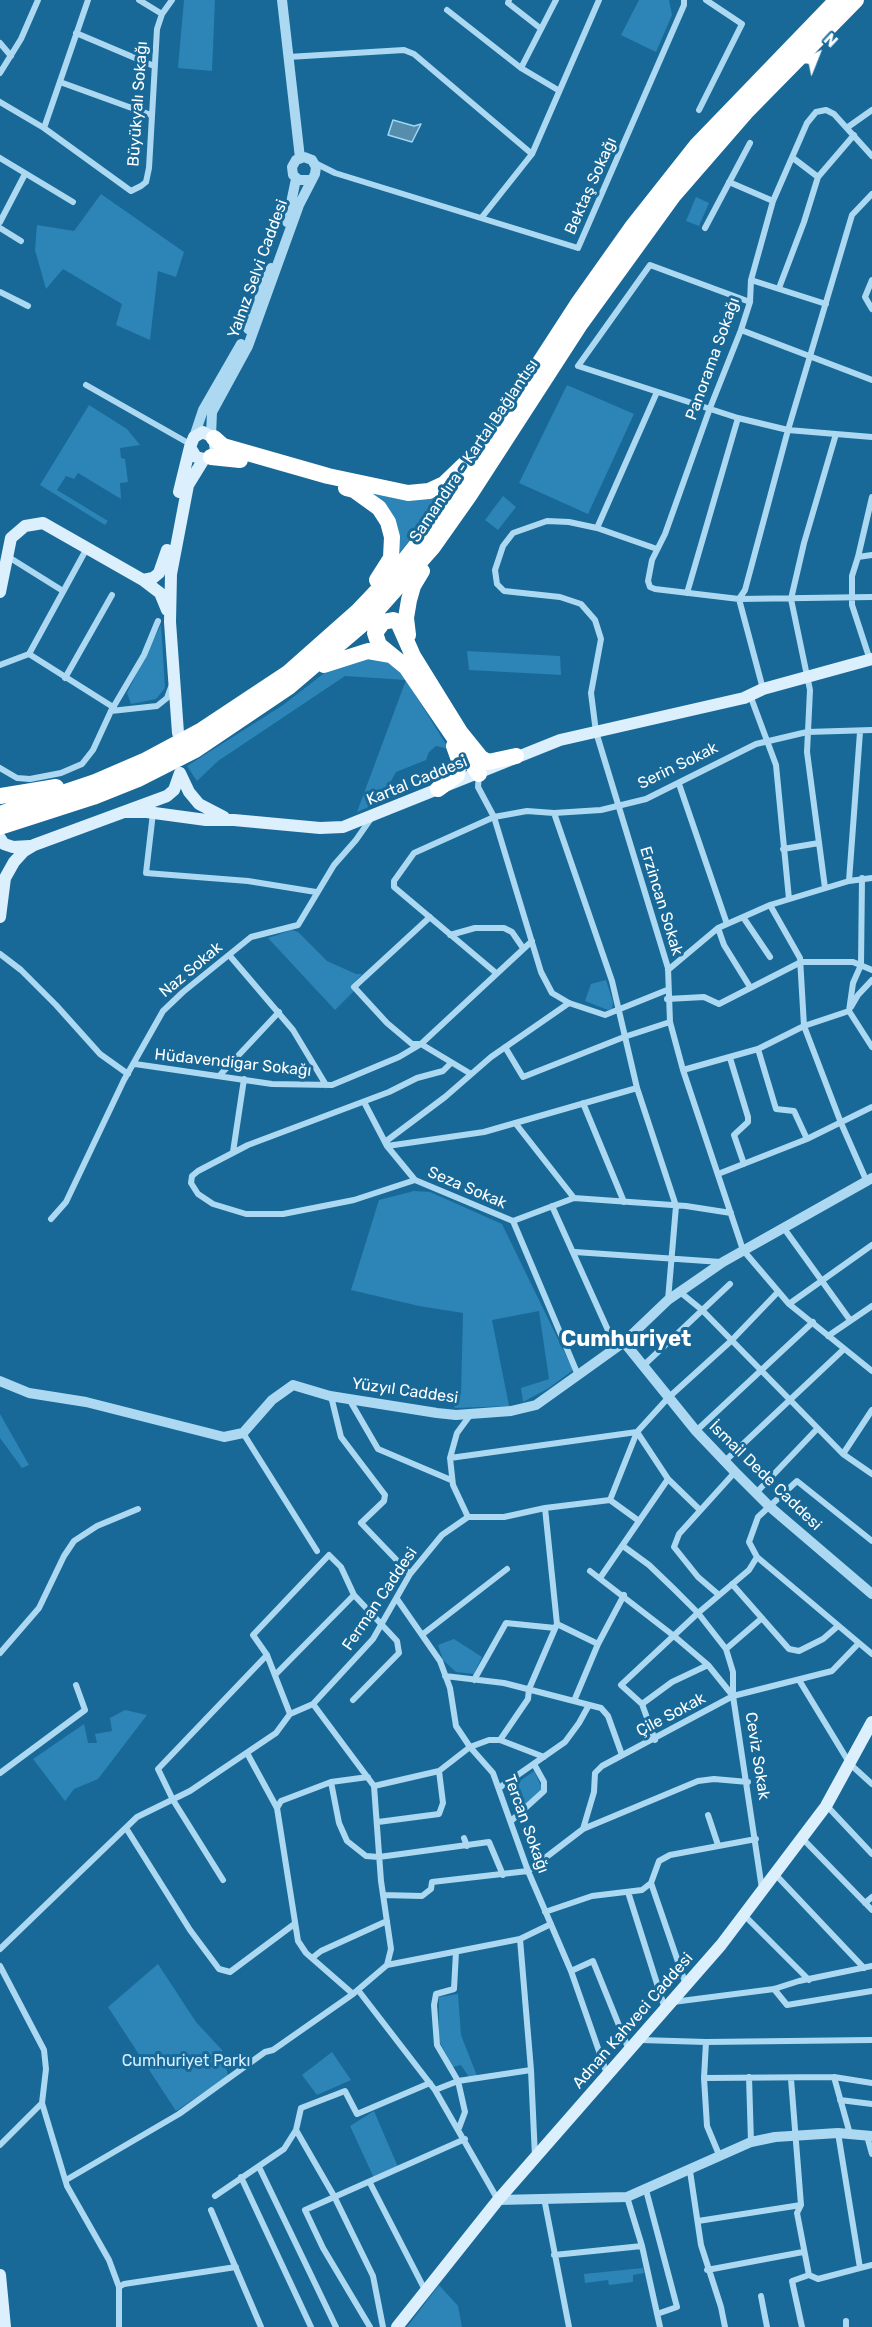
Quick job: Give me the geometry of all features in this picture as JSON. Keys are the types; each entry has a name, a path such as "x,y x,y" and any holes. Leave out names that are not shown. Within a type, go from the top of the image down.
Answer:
{"highway":[{"name":"Samandıra - Kartal Bağlantısı","path":"2,823 166,750 239,707 325,642 396,571 442,513 577,305 633,226 697,145 837,0"},
{"name":"Samandıra - Kartal Bağlantısı","path":"2,823 95,802 195,750 290,686 371,617 433,547 635,245 699,165 753,105 856,0"},
{"path":"213,436 223,446 374,487 408,492 429,491 455,476 478,448 549,339 577,305"},
{"path":"480,766 450,734 406,667 406,618 413,586 523,425 552,367"},
{"path":"207,458 223,456 354,490 379,508 388,522 392,537 391,558 374,585 313,645 239,707"},
{"path":"290,686 326,663 354,653 368,651 405,657 460,732 480,766"},
{"path":"438,789 452,781 459,768 459,760 450,734"},
{"path":"0,796 74,783 166,750"},
{"path":"480,766 516,756"},
{"path":"2,823 74,783"}],"main road":[{"path":"143,580 156,576 164,565 192,442 203,432 213,436"},
{"name":"Yalnız Selvi Caddesi","path":"164,622 178,528 188,485 207,458 216,450 213,436"},
{"path":"192,442 196,457 207,458"},
{"name":"Yalnız Selvi Caddesi","path":"6,555 8,543 14,533 38,522 51,526 143,580 162,596 174,680 178,733"},
{"path":"0,592 6,555"},
{"path":"516,756 560,740 713,703 741,691 757,691 871,659"},
{"name":"Kartal Caddesi","path":"124,812 153,812 206,820 234,819 332,828 372,816 438,789 480,766"},
{"path":"2,823 4,844 13,848 34,845 172,793 180,773 189,792 202,807 234,819"},
{"path":"0,917 2,891 8,873 17,858 34,845"},
{"name":"Adnan Kahveci Caddesi","path":"397,2327 498,2200 630,2052 744,1915 826,1806 872,1722"},
{"path":"0,2274 5,2327"}],"street":[{"path":"0,73 21,39 38,0"},
{"path":"44,128 88,0"},
{"path":"139,0 162,14"},
{"name":"Büyükyalı Sokağı","path":"0,102 44,128 132,191 146,182 157,29 162,14 172,0"},
{"path":"282,0 300,158"},
{"path":"509,0 508,3 540,28"},
{"path":"521,68 556,0"},
{"path":"482,217 532,154 599,0"},
{"name":"Bektaş Sokağı","path":"335,173 578,248 684,5 684,0"},
{"path":"699,110 742,24 706,0"},
{"path":"447,10 521,68 558,90"},
{"path":"76,33 154,66"},
{"path":"0,43 10,56"},
{"path":"287,57 404,50 414,54 532,154"},
{"path":"60,82 152,115"},
{"name":"Panorama Sokağı","path":"687,594 650,587 648,574 741,330 750,302 751,280 772,201 807,123 816,112 826,110 834,114 872,156"},
{"path":"848,128 872,110"},
{"path":"779,288 818,177 854,135"},
{"path":"705,228 750,143"},
{"path":"86,385 192,442 203,410 246,334 286,225 296,178 292,167 300,158 308,158 313,172"},
{"path":"793,158 818,177"},
{"path":"0,159 73,202"},
{"path":"313,172 335,173"},
{"path":"313,172 335,173"},
{"name":"Yalnız Selvi Caddesi","path":"296,178 303,181 313,172"},
{"name":"Yalnız Selvi Caddesi","path":"213,436 212,412 255,330 298,205 313,172"},
{"path":"0,222 25,174"},
{"path":"729,182 772,201"},
{"path":"789,899 780,792 739,598 744,590 788,430 812,358 852,215 872,194"},
{"path":"0,228 21,241"},
{"path":"750,302 650,265 578,366 738,418 788,430 872,436"},
{"path":"751,280 826,304"},
{"path":"872,280 865,297 872,309"},
{"path":"0,292 28,306"},
{"path":"741,330 872,380"},
{"path":"597,528 657,392"},
{"path":"738,418 687,594 739,598 852,600 872,597"},
{"path":"825,888 810,790 807,732 810,690 791,599 804,543 836,434"},
{"path":"871,659 852,600 852,576 872,497"},
{"name":"Erzincan Sokak","path":"657,549 597,528 547,521 513,533 503,546 495,570 496,584 504,591 560,597 581,604 595,620 601,639 591,693 596,732 668,970 667,999 670,1022 682,1070 743,1250"},
{"path":"0,665 29,654 87,547"},
{"path":"6,555 63,591"},
{"path":"858,557 872,555"},
{"path":"65,678 112,595"},
{"path":"0,768 17,778 30,779 76,768 93,750 112,709 164,622"},
{"path":"29,654 112,709 159,705 166,698 174,680"},
{"name":"Serin Sokak","path":"430,917 394,888 394,881 414,853 494,817 527,811 554,813 618,806 662,793 738,752 769,742 807,732 872,730"},
{"path":"849,881 860,732"},
{"path":"480,766 478,787 494,817 532,941 546,983 552,993 569,1003 605,1015 667,990"},
{"path":"679,784 727,924"},
{"path":"153,812 147,873 248,881 316,892"},
{"path":"554,813 592,929 612,981 638,1088 676,1206 668,1300"},
{"name":"Naz Sokak","path":"51,1219 66,1202 128,1074 163,1011 251,937 298,925 316,892 372,816"},
{"path":"783,849 819,843"},
{"path":"862,878 861,965 853,983 849,1011 872,1047"},
{"path":"668,970 718,928 770,905 849,881 872,878"},
{"path":"770,905 801,962 804,1026 841,1123 871,1179"},
{"path":"471,1074 450,1064 421,1044 412,1044 387,1023 354,987 430,917 496,973"},
{"path":"743,917 770,957"},
{"path":"450,935 475,928 504,928 512,932 523,948"},
{"path":"718,928 724,945 750,987"},
{"name":"Hüdavendigar Sokağı","path":"135,1064 272,1084 326,1085 376,1067 421,1044 532,941"},
{"path":"0,954 21,970 56,1005 100,1054 128,1074"},
{"path":"230,956 279,1012 326,1085"},
{"path":"667,999 704,997 719,1004 801,962 853,962 872,971"},
{"path":"682,1070 759,1049 804,1026 849,1011 858,995 872,980"},
{"path":"386,1144 505,1047 569,1003"},
{"path":"219,1075 279,1012"},
{"path":"505,1047 524,1077 624,1036 670,1022"},
{"path":"759,1049 776,1109 794,1111 807,1139"},
{"path":"730,1058 748,1117 748,1122 734,1135 744,1164"},
{"path":"233,1152 289,1128 364,1102 417,1078 443,1071 450,1064"},
{"path":"233,1152 244,1079"},
{"path":"386,1144 484,1132 638,1088"},
{"path":"364,1102 386,1144 415,1180"},
{"path":"583,1103 624,1202"},
{"path":"718,1174 807,1139 872,1107"},
{"path":"516,1124 574,1198"},
{"name":"Seza Sokak","path":"233,1152 198,1171 190,1180 198,1194 213,1204 246,1214 283,1214 354,1200 415,1180 513,1221 578,1375"},
{"name":"Yüzyıl Caddesi","path":"243,1433 272,1400 291,1385 330,1396 437,1413 471,1414 511,1411 536,1404 620,1345 668,1300 723,1262 871,1179"},
{"path":"513,1221 574,1198 731,1213"},
{"path":"552,1206 620,1345"},
{"path":"783,1227 850,1320"},
{"path":"789,1304 872,1245"},
{"path":"743,1250 777,1293 872,1371"},
{"path":"575,1252 723,1262"},
{"path":"643,1366 730,1284"},
{"path":"680,1292 702,1310 843,1454 872,1474"},
{"path":"610,1500 637,1432 668,1398 731,1341 777,1293"},
{"path":"828,1336 872,1306"},
{"path":"696,1431 813,1322"},
{"name":"İsmail Dede Caddesi","path":"620,1345 643,1366 696,1431 769,1506 872,1594"},
{"path":"724,1461 844,1349"},
{"path":"0,1381 29,1393 86,1402 224,1437 243,1433 316,1551"},
{"path":"330,1396 341,1437 385,1495 384,1501 361,1523 410,1574"},
{"path":"349,1399 378,1449 451,1480"},
{"path":"843,1454 872,1410"},
{"path":"471,1414 458,1433 450,1458 451,1480 468,1517 504,1518 545,1508 610,1500 639,1521"},
{"path":"756,1492 817,1429"},
{"path":"450,1458 637,1432"},
{"path":"637,1432 668,1479 700,1510"},
{"path":"719,1595 698,1577 674,1547 679,1534 735,1472"},
{"path":"600,1578 668,1479"},
{"path":"872,1541 797,1481 758,1517 748,1542 757,1557 872,1654"},
{"path":"500,1740 528,1699 529,1689 556,1626 545,1508"},
{"path":"0,1653 39,1608 64,1556 74,1541 97,1526 138,1509"},
{"name":"Ferman Caddesi","path":"0,1949 137,1817 173,1800 247,1753 276,1733 290,1714 313,1704 373,1639 410,1574 442,1535 468,1517"},
{"path":"623,1546 649,1565 698,1613 726,1649 733,1672 733,1696"},
{"path":"290,1714 267,1655 253,1635 329,1554 341,1567 354,1595 397,1641 399,1653 353,1700"},
{"path":"655,1740 642,1704 621,1685 698,1613 749,1570 757,1557"},
{"path":"423,1634 507,1569"},
{"name":"Ceviz Sokak","path":"590,1571 675,1636 708,1665 733,1696 748,1782 762,1890"},
{"path":"732,1584 785,1646 794,1651 823,1639 838,1626"},
{"path":"275,1675 354,1595"},
{"path":"574,1701 598,1644 624,1595"},
{"name":"Tercan Sokağı","path":"397,1599 440,1661 446,1676 456,1726 470,1747 493,1773 528,1871 571,1971 608,2074"},
{"path":"726,1649 762,1618"},
{"path":"474,1680 506,1623 556,1626 598,1644"},
{"name":"Çile Sokak","path":"583,1829 594,1791 595,1773 622,1755 655,1740 733,1696 832,1671 859,1643"},
{"path":"223,1880 173,1800 158,1769 160,1764 267,1655"},
{"path":"642,1704 672,1682 708,1665"},
{"path":"446,1676 529,1689 601,1708 608,1716 622,1755"},
{"path":"799,1680 850,1764 872,1784"},
{"path":"0,1773 85,1710 76,1685"},
{"path":"313,1704 374,1786 379,1857 391,1949 387,1965"},
{"path":"499,1788 544,1757 573,1732 589,1705"},
{"path":"374,1786 440,1771 470,1747 489,1740 500,1740 544,1757"},
{"path":"247,1753 277,1808 285,1852 293,1925 298,1941 312,1958 355,1992 430,2083 459,2128 498,2200 627,2197 751,2142 795,2136 838,2133 869,2136 872,2154"},
{"path":"511,1821 544,1791 544,1782 534,1764"},
{"path":"378,1822 439,1814 443,1803 440,1771"},
{"path":"277,1808 281,1801 331,1782 368,1777"},
{"path":"383,1895 422,1896 431,1889 432,1882 528,1871 583,1829 698,1781 714,1779 748,1782"},
{"path":"331,1782 339,1823 347,1841 366,1856 379,1857 489,1842 503,1875"},
{"path":"826,1806 872,1854"},
{"path":"708,1815 718,1845"},
{"path":"126,1828 190,1930 219,1969 230,1972 293,1925"},
{"path":"464,1838 467,1846"},
{"path":"802,1838 872,1910"},
{"path":"546,1912 592,1896 642,1890 651,1883 659,1861 670,1855 756,1839"},
{"path":"775,1873 864,1968"},
{"path":"651,1883 687,1985"},
{"path":"628,1892 669,2006 774,1989 872,1966"},
{"path":"865,1904 872,1897"},
{"path":"744,1915 809,1980"},
{"path":"312,1958 321,1951 387,1921"},
{"path":"66,2180 179,2114 265,2052 273,2050 355,1992 387,1965 520,1940 551,1924"},
{"path":"520,1940 531,2070 535,2158"},
{"path":"456,1952 454,1989 436,1994 434,2005 437,2044 458,2081 465,2112 459,2128"},
{"path":"571,1971 593,1961 630,2052"},
{"path":"0,1966 44,2050 46,2069 42,2103 66,2180 109,2260 119,2287 119,2327"},
{"path":"774,1989 787,2004 872,1991"},
{"path":"640,2040 706,2042 872,2040"},
{"path":"706,2042 704,2078 707,2126 720,2157"},
{"path":"435,2090 458,2081 531,2070"},
{"path":"749,2077 751,2142"},
{"path":"704,2078 834,2077 872,2084"},
{"path":"834,2077 850,2134"},
{"path":"791,2079 801,2205 797,2213 809,2275"},
{"path":"215,2196 284,2149 296,2130 301,2108 345,2091 357,2114 430,2083"},
{"path":"840,2100 872,2104"},
{"path":"0,2145 42,2103"},
{"path":"296,2130 334,2196 374,2276 383,2327"},
{"path":"838,2133 860,2268"},
{"path":"370,2327 323,2248 305,2210 465,2139"},
{"path":"259,2167 336,2327"},
{"path":"690,2171 708,2270 722,2307 725,2327"},
{"path":"241,2177 311,2327"},
{"path":"370,2183 425,2290"},
{"path":"646,2190 677,2307 657,2314"},
{"path":"627,2197 642,2246 660,2327"},
{"path":"544,2198 570,2327"},
{"path":"698,2221 801,2205"},
{"path":"211,2210 261,2327"},
{"path":"555,2255 642,2246"},
{"path":"708,2270 803,2252"},
{"path":"802,2327 792,2281 809,2275 818,2279 872,2265"},
{"path":"119,2287 236,2267"},
{"path":"761,2296 767,2327"}],"green space":[{"path":"184,0 215,0 212,71 178,68"},
{"path":"639,0 669,0 672,15 656,52 621,35"},
{"path":"101,194 184,252 176,277 158,271 150,340 116,325 122,304 63,269 46,289 35,250 37,225 74,231"},
{"path":"696,197 709,203 699,226 686,221"},
{"path":"567,385 634,414 588,514 519,483"},
{"path":"89,405 127,429 140,445 120,448 121,458 125,459 128,482 120,483 121,499 78,473 74,479 66,476 57,490 108,521 105,525 40,485"},
{"path":"449,488 420,527 397,556 372,492"},
{"path":"503,496 516,507 498,530 485,520"},
{"path":"161,625 165,688 156,699 131,704 127,693"},
{"path":"467,651 560,656 561,675 469,670"},
{"path":"362,654 394,663 406,680 345,676 218,761 197,781 187,766 283,705 336,664"},
{"path":"406,680 449,749 436,746 429,752 426,760 396,772 390,783 391,797 357,812"},
{"path":"292,930 298,932 327,961 356,974 362,974 351,986 355,990 335,1010 268,938"},
{"path":"606,980 613,1002 612,1009 608,1010 585,1001 591,984"},
{"path":"414,1191 430,1192 502,1224 573,1370 549,1388 523,1402 521,1388 549,1379 539,1311 492,1320 509,1406 455,1408 452,1398 461,1394 463,1313 419,1306 351,1290 379,1200"},
{"path":"0,1414 29,1465 22,1468 0,1438"},
{"path":"454,1639 482,1657 474,1674 456,1672 443,1660 438,1645"},
{"path":"125,1710 147,1715 98,1779 74,1789 65,1801 33,1759 84,1724 88,1743 97,1743 95,1734 112,1731 110,1718"},
{"path":"534,1771 543,1790 516,1812 510,1788"},
{"name":"Cumhuriyet Parkı","path":"158,1964 196,2022 222,2050 228,2076 176,2111 108,2007"},
{"path":"458,1994 461,2035 477,2076 469,2077 461,2065 453,2067 439,2041 439,1997"},
{"path":"332,2052 351,2080 317,2095 302,2075"},
{"path":"374,2111 398,2167 374,2178 350,2126"},
{"path":"643,2268 644,2273 633,2275 633,2282 609,2285 608,2280 585,2283 584,2274"},
{"path":"439,2285 458,2306 462,2327 407,2327"}],"shaded area":[{"path":"393,120 414,126 421,124 412,142 388,135"}],"district":[{"name":"Cumhuriyet","path":"626,1340"}]}
